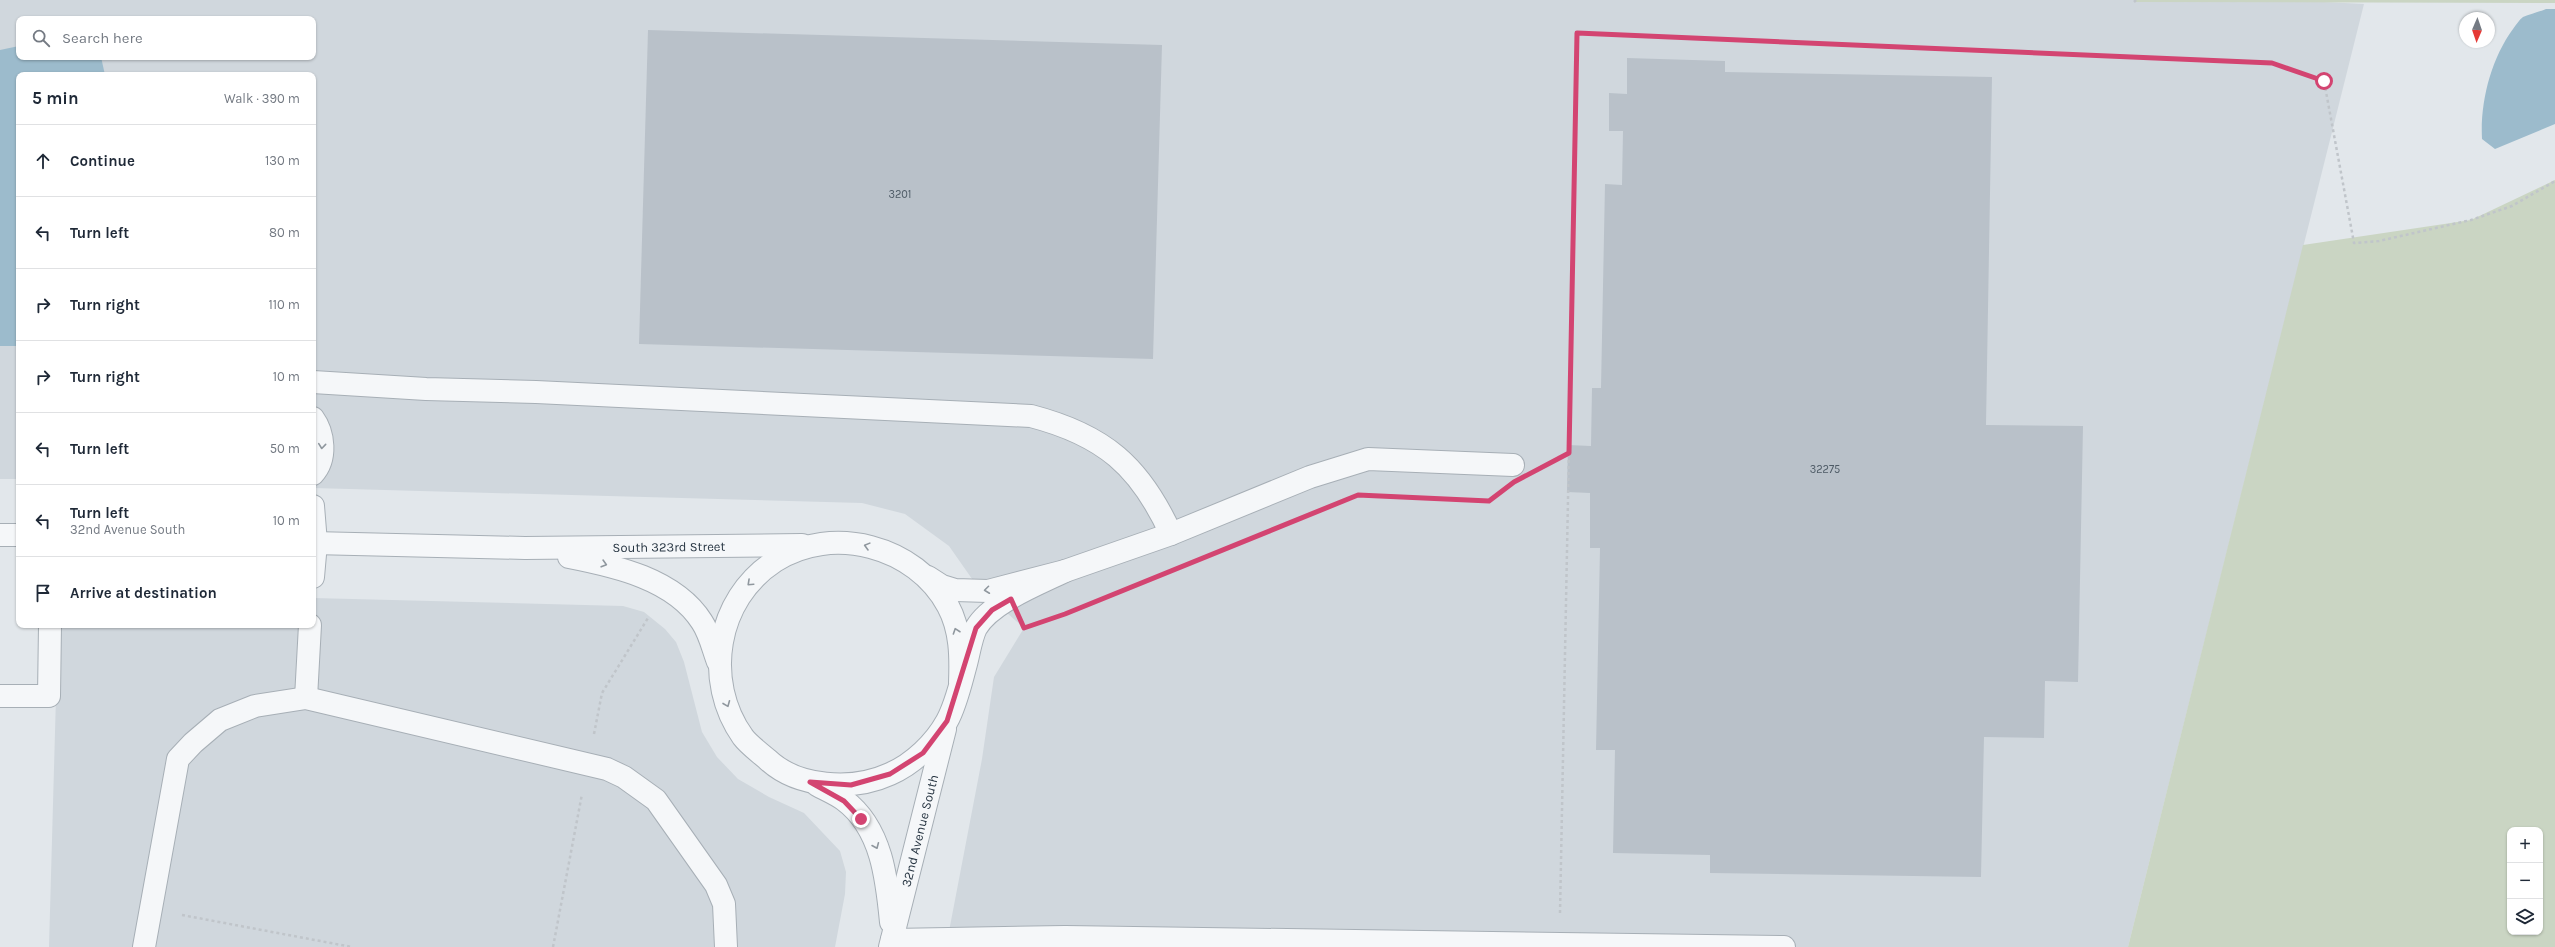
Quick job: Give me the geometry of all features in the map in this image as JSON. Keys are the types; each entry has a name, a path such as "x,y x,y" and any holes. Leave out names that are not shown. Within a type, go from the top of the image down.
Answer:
{"street":[{"path":"316,382 426,390 544,392 1031,416 1061,423 1110,449 1138,477 1158,504 1171,534"},
{"path":"316,422 321,428 324,443 318,469 316,471"},
{"path":"810,782 851,785 890,774 923,753 947,721 976,628 992,610 1065,571 1171,534 1310,477 1368,460 1513,465"},
{"path":"0,535 16,535"},
{"name":"South 323rd Street","path":"316,543 525,548 812,545 852,542 890,552 942,586 973,592 988,591 1065,571"},
{"path":"718,662 725,623 745,587 775,561 812,545"},
{"name":"South 323rd Street","path":"525,548 602,563 666,588 686,604 703,622 718,662"},
{"path":"924,574 948,606 961,644 960,683"},
{"path":"0,696 49,696 50,628"},
{"path":"306,698 310,628"},
{"name":"32nd Avenue South","path":"718,662 725,702 744,738 773,765 810,782 844,801 861,819 875,841 885,867 891,943"},
{"path":"144,947 178,759 193,743 220,720 255,706 306,698 607,769 624,777 656,800 716,885 724,904 726,947"},
{"name":"32nd Avenue South","path":"891,943 947,721"},
{"path":"891,943 1065,937 1784,947"}],"path":[{"path":"1556,944 1562,890 1577,33 2272,63 2324,81 2354,243 2379,241 2471,220 2512,206 2555,181"},
{"path":"1542,468 1569,453"},
{"path":"1358,495 1489,501 1501,492"},
{"path":"1011,599 1024,628 1065,614 1344,501"},
{"path":"151,909 352,947"}],"shaded area":[{"path":"0,0 2285,0 2364,4 2128,947 946,947 982,759 994,677 1024,628 977,586 949,546 905,514 862,503 316,488 316,72 16,72 16,479 0,479"},
{"path":"316,598 623,606 644,612 665,629 676,642 684,662 702,732 717,757 738,779 769,797 804,813 840,851 846,872 845,894 835,947 49,947 58,628 316,628"}],"green space":[{"path":"2136,0 2555,0 2555,3 2134,2"},
{"path":"2555,180 2555,947 2128,947 2303,245 2471,220"}],"water":[{"path":"2546,9 2555,9 2555,124 2495,149 2482,139 2485,96 2493,67 2505,41 2520,20 2523,17"},
{"path":"16,47 16,60 102,60 104,72 16,72 16,346 0,346 0,50"}],"building":[{"path":"648,30 1162,45 1153,359 639,344"},
{"path":"1627,58 1725,61 1725,72 1992,77 1986,425 2083,426 2078,682 2045,681 2044,738 1984,737 1981,877 1710,873 1710,855 1613,853 1615,750 1596,750 1600,548 1590,548 1590,493 1567,492 1568,445 1591,446 1592,388 1601,388 1605,184 1622,185 1623,131 1609,131 1609,93 1627,94"}],"route":[{"path":"861,819 844,801 810,782 851,785 890,774 923,753 947,721 976,628 992,610 1011,599 1024,628 1065,614 1358,495 1489,501 1514,482 1569,453 1577,33 2272,63 2324,81"}]}
